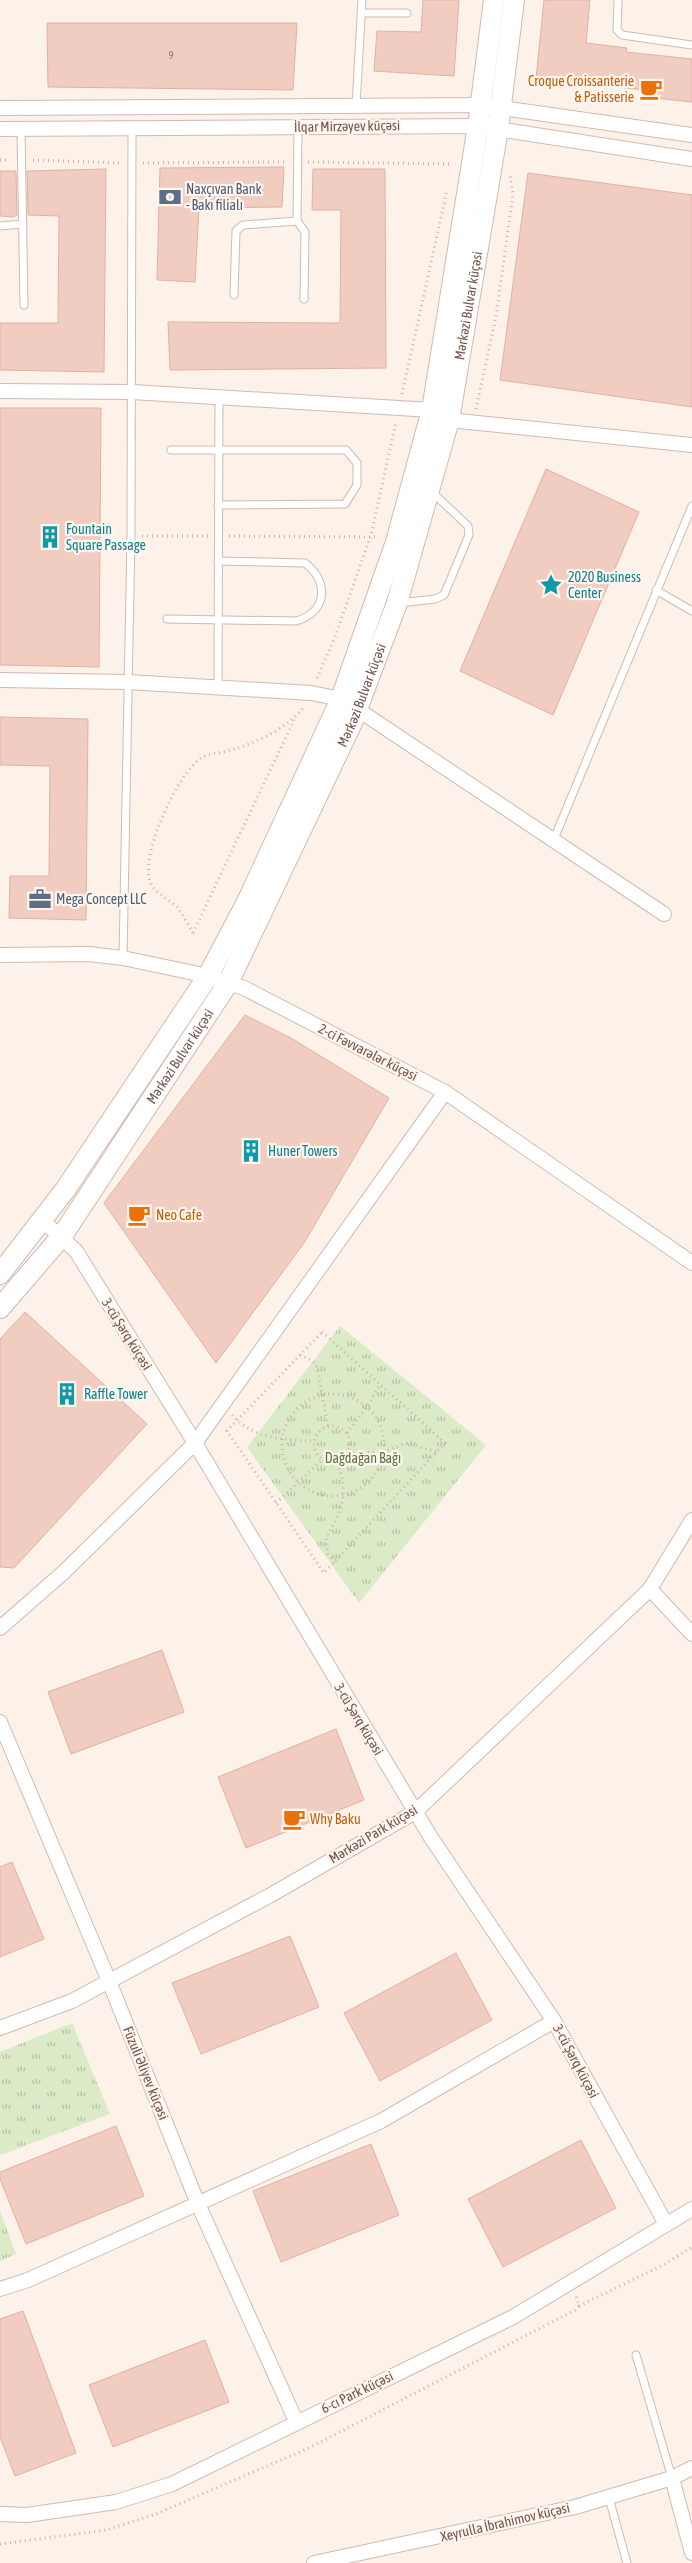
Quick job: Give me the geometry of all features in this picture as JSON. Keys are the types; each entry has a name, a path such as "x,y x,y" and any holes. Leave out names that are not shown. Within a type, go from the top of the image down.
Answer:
{"street":[{"name":"Mərkəzi Bulvar küçəsi","path":"0,1308 62,1236 228,983 349,704 432,410 478,126 494,0"},
{"name":"Mərkəzi Bulvar küçəsi","path":"0,1274 43,1221 208,976 349,704 397,603 449,420 498,129 514,0"},
{"name":"İlqar Mirzəyev küçəsi","path":"0,108 481,105 692,135"},
{"name":"İlqar Mirzəyev küçəsi","path":"0,129 132,130 478,126 692,159"},
{"path":"0,391 132,392 432,410"},
{"path":"449,420 692,445"},
{"path":"0,680 128,682 311,693 349,704 554,838 664,914"},
{"name":"2-ci Fəvvarələr küçəsi","path":"0,956 89,954 123,958 208,976 244,988 445,1092 692,1263"},
{"path":"0,1628 64,1572 195,1443 445,1092"},
{"name":"3-cü Şərq küçəsi","path":"43,1221 62,1236 76,1251 195,1443 415,1812 554,2021 666,2224"},
{"name":"Mərkəzi Park küçəsi","path":"0,2028 72,2000 269,1896 415,1812 650,1589 692,1520"},
{"path":"650,1589 692,1634"},
{"name":"Füzuli Əliyev küçəsi","path":"0,1722 198,2204 296,2421"},
{"path":"0,2289 28,2280 381,2121 554,2021"},
{"name":"6-cı Park küçəsi","path":"0,2514 26,2515 116,2502 172,2484 296,2421 513,2317 692,2209"},
{"name":"Xeyrulla İbrahimov küçəsi","path":"320,2562 609,2498 672,2478 692,2468"},
{"path":"672,2478 692,2553"}],"lane":[{"path":"356,106 362,0"},
{"path":"618,0 617,30 622,36 692,45"},
{"path":"361,13 407,13"},
{"path":"298,127 297,221 305,232 304,299"},
{"path":"20,129 24,305"},
{"path":"123,958 131,536 132,130"},
{"path":"234,296 236,231 243,225 297,221"},
{"path":"0,226 23,224"},
{"path":"218,687 219,397"},
{"path":"171,450 346,450 357,463 357,484 345,504 218,505"},
{"path":"397,603 436,600 444,594 469,535 468,526 430,490"},
{"path":"554,838 692,507"},
{"path":"167,619 296,620 310,616 320,605 322,586 314,570 305,563 218,562"},
{"path":"656,590 692,611"},
{"path":"636,2355 672,2478"},
{"path":"609,2498 627,2563"}],"path":[{"path":"0,160 132,163 453,162"},
{"path":"472,423 484,380 496,317 513,194 509,171"},
{"path":"131,536 371,535"},
{"path":"193,933 294,720"},
{"path":"322,1332 445,1443 324,1574 227,1431 300,1355 322,1332"},
{"path":"300,1355 311,1360 317,1367 328,1426"},
{"path":"347,1432 367,1407 380,1384"},
{"path":"321,1395 345,1395 367,1407 381,1427 384,1452 375,1474 367,1484 345,1495 320,1495 298,1484 285,1463 282,1439 285,1426 299,1406 321,1395"},
{"path":"222,1404 237,1421 253,1433 282,1439 314,1441"},
{"path":"328,1426 342,1428 347,1432 351,1446 348,1453 337,1462 323,1460 315,1448 316,1434 328,1426"},
{"path":"348,1453 384,1452 406,1443 437,1452"},
{"path":"276,1503 323,1460"},
{"path":"335,1562 328,1554 326,1538 338,1518 345,1495 337,1462"},
{"path":"0,2544 106,2530 156,2514 311,2447 579,2306 665,2264 692,2247"},
{"path":"573,2280 579,2306"}],"green space":[{"name":"Dağdağan Bağı","path":"340,1326 486,1445 359,1603 247,1447"},
{"path":"72,2023 110,2114 0,2155 0,2052"},
{"path":"0,2211 16,2254 0,2261"}],"building":[{"path":"423,0 459,0 454,76 374,71 377,31 421,32"},
{"path":"544,0 590,0 586,43 627,48 626,52 692,59 692,102 645,97 646,90 536,79"},
{"path":"47,23 297,23 293,90 48,87"},
{"path":"284,167 282,207 199,208 195,282 157,280 160,168"},
{"path":"106,169 104,372 0,370 0,323 58,323 59,216 28,215 27,171"},
{"path":"313,169 385,169 386,368 170,370 168,322 340,323 341,210 312,210"},
{"path":"0,171 16,171 17,215 14,217 0,216"},
{"path":"528,173 692,195 692,407 500,380"},
{"name":"Fountain Square Passage","path":"0,408 101,408 99,667 0,665"},
{"path":"546,469 639,512 553,715 460,671"},
{"path":"0,717 88,719 86,920 9,918 10,876 49,876 50,766 0,765"},
{"name":"Huner Towers","path":"245,1015 291,1038 389,1098 304,1243 216,1363 104,1203"},
{"path":"25,1312 147,1424 14,1568 0,1567 0,1339"},
{"path":"162,1650 184,1712 71,1754 48,1692"},
{"path":"336,1729 364,1800 246,1848 218,1777"},
{"path":"12,1862 44,1939 0,1957 0,1867"},
{"path":"290,1936 319,2007 201,2054 172,1983"},
{"path":"456,1953 492,2020 380,2081 344,2013"},
{"path":"116,2126 144,2196 26,2244 0,2179 0,2172"},
{"path":"581,2140 616,2208 503,2267 468,2199"},
{"path":"371,2144 399,2215 281,2262 253,2191"},
{"path":"23,2311 76,2453 15,2476 0,2437 0,2319"},
{"path":"205,2340 229,2402 113,2447 89,2385"}],"place":[{"name":"Croque Croissanterie & Patisserie","path":"651,89"},
{"name":"Naxçıvan Bank - Bakı filialı","path":"170,197"},
{"name":"Fountain Square Passage","path":"50,537"},
{"name":"2020 Business Center","path":"551,585"},
{"name":"Mega Concept LLC","path":"40,899"},
{"name":"Huner Towers","path":"251,1151"},
{"name":"Neo Cafe","path":"139,1215"},
{"name":"Raffle Tower","path":"67,1394"},
{"name":"Why Baku","path":"294,1819"}]}
